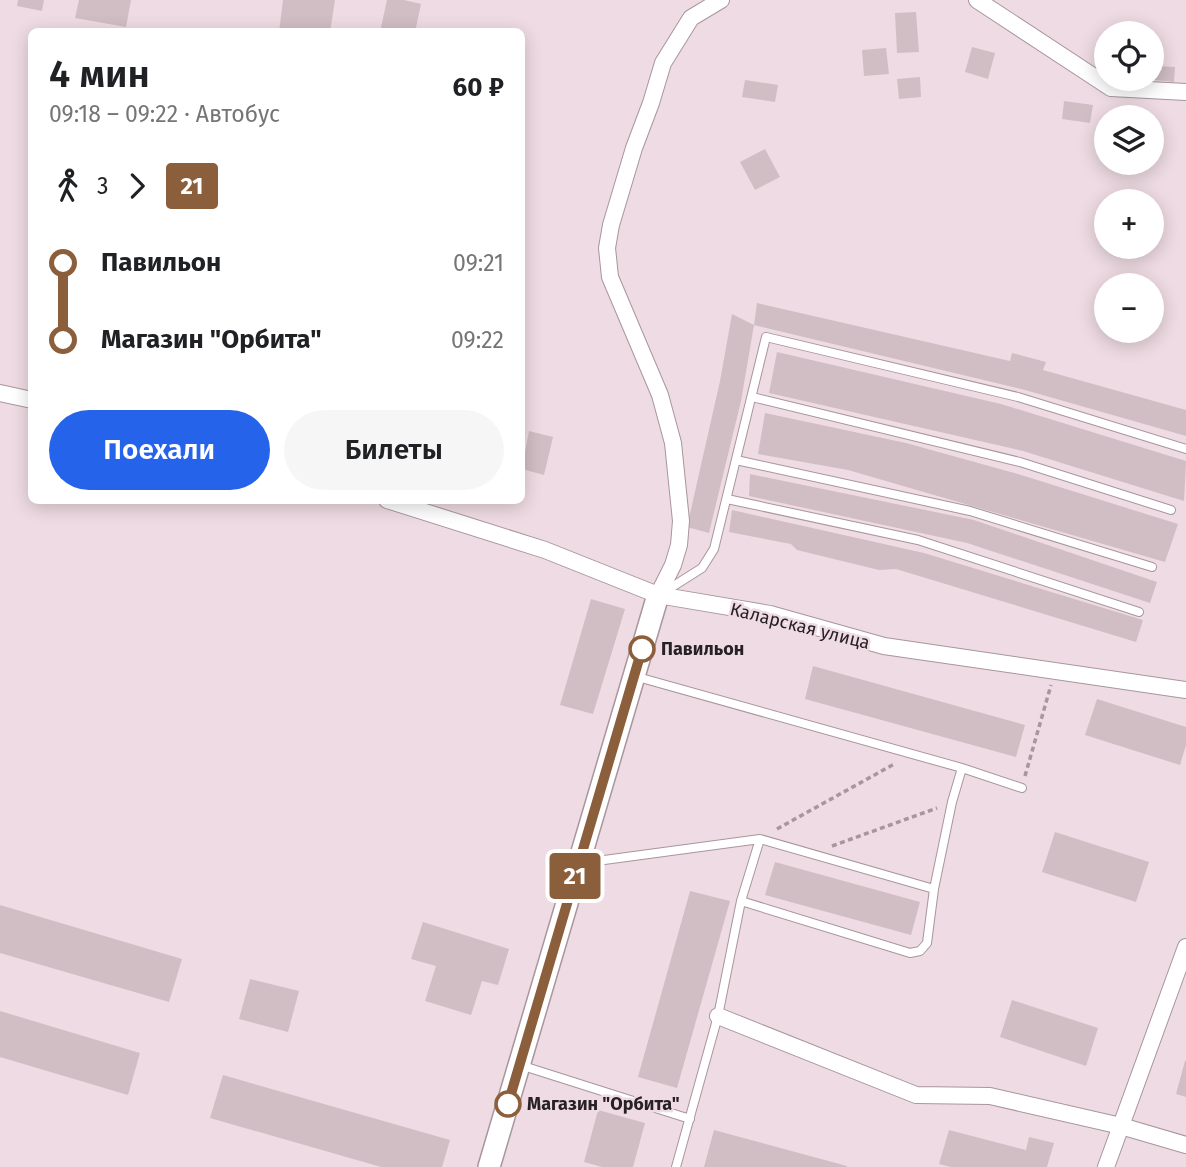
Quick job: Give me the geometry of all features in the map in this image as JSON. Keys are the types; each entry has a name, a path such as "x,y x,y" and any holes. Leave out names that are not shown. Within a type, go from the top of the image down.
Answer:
{"street":[{"path":"489,1167 658,595 674,565 679,545 681,521 673,443 660,395 610,277 607,248 611,225 634,148 663,63 691,18 721,0"},
{"path":"977,0 1111,88 1186,92"},
{"path":"0,393 28,399"},
{"name":"Каларская улица","path":"400,504 545,550 658,595 770,614 884,646 1186,690"},
{"path":"1106,1167 1186,947"},
{"path":"718,1016 916,1095 990,1096 1121,1126 1186,1145"}],"lane":[{"path":"658,595 702,568 714,550 766,337 1018,397 1186,449"},
{"path":"752,397 1020,462 1171,510"},
{"path":"736,460 970,511 1152,567"},
{"path":"727,499 918,540 1139,612"},
{"path":"635,676 962,768 1022,788"},
{"path":"741,901 909,953 920,951 927,943 934,890 952,802 962,768"},
{"path":"579,863 760,839 934,890"},
{"path":"676,1167 718,1016 741,901 760,839"},
{"path":"520,1065 690,1119"}],"path":[{"path":"1022,788 1055,670"},
{"path":"760,839 911,754"},
{"path":"814,853 952,802"}],"building":[{"path":"18,0 44,0 42,11 17,6"},
{"path":"79,0 131,0 126,27 75,18"},
{"path":"283,0 335,0 331,28 280,28"},
{"path":"387,0 421,4 416,28 381,28"},
{"path":"916,12 919,52 897,53 895,13"},
{"path":"972,47 995,53 988,79 965,72"},
{"path":"886,48 889,74 864,76 862,50"},
{"path":"1164,66 1175,67 1174,82 1164,81"},
{"path":"920,77 921,97 899,99 897,79"},
{"path":"745,80 778,85 775,102 742,97"},
{"path":"1064,101 1093,105 1090,123 1062,119"},
{"path":"765,149 780,177 755,190 740,162"},
{"path":"757,303 1010,361 1012,353 1046,362 1043,370 1186,410 1186,436 1025,390 754,325"},
{"path":"732,314 754,325 741,401 709,533 687,527 720,381"},
{"path":"777,352 1001,404 1186,461 1184,501 1023,451 769,393"},
{"path":"765,413 906,443 1018,474 1178,524 1165,562 848,470 758,454"},
{"path":"529,431 553,437 544,475 525,470"},
{"path":"750,474 974,520 1157,582 1150,603 967,543 749,496"},
{"path":"732,510 924,553 1143,620 1136,642 896,569 879,570 797,550 791,544 729,532"},
{"path":"591,599 625,609 593,714 560,705"},
{"path":"813,666 1025,725 1016,757 805,699"},
{"path":"1097,699 1186,727 1186,745 1180,765 1085,735"},
{"path":"1055,832 1149,862 1136,902 1042,872"},
{"path":"775,862 920,902 911,935 765,895"},
{"path":"690,891 730,901 677,1088 638,1077"},
{"path":"0,905 182,959 169,1002 0,953"},
{"path":"423,922 509,949 498,985 482,981 471,1015 425,1001 436,966 411,959"},
{"path":"250,979 299,991 288,1032 239,1019"},
{"path":"1012,1000 1098,1028 1086,1066 1000,1037"},
{"path":"0,1011 140,1053 128,1095 0,1057"},
{"path":"1186,1061 1186,1097 1176,1094"},
{"path":"223,1075 450,1140 442,1167 381,1167 210,1118"},
{"path":"598,1110 645,1123 633,1167 602,1167 584,1162"},
{"path":"714,1130 847,1166 847,1167 704,1167"},
{"path":"949,1130 1026,1150 1029,1137 1054,1143 1047,1167 951,1167 939,1164"}],"bus line":[{"name":"21","path":"508,1104 642,649"}],"place":[{"name":"Павильон","path":"642,649"},
{"name":"Магазин \"Орбита\"","path":"508,1104"}]}
